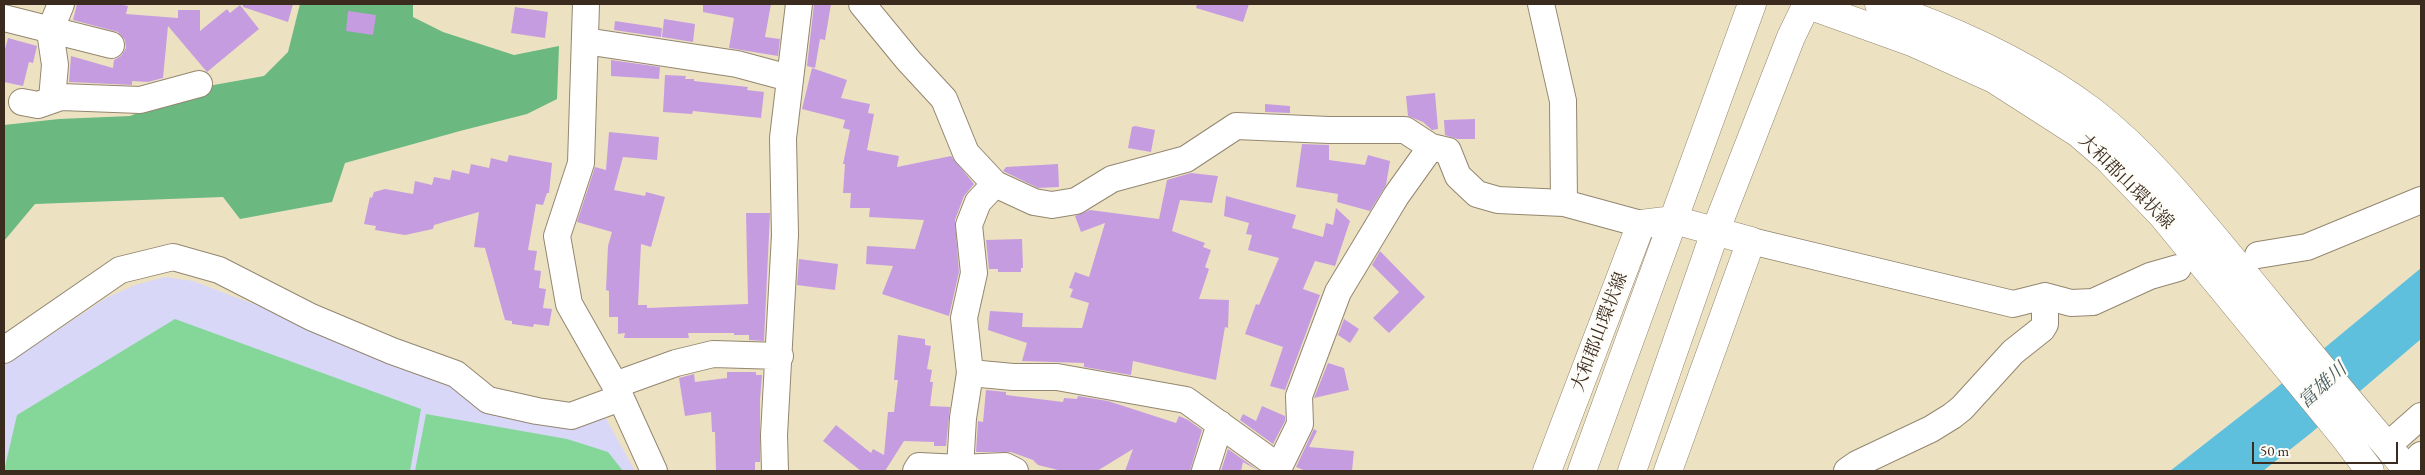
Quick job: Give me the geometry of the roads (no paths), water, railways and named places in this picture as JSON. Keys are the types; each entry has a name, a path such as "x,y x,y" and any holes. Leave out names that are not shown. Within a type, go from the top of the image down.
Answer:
{"main road":[{"name":"大和郡山環状線","path":"1582,471 1752,4"},
{"name":"大和郡山環状線","path":"1632,471 1715,232 1791,37 1807,4 1912,42 1994,79 2078,134 2107,158 2162,215 2342,434 2363,469 2387,446"},
{"name":"大和郡山環状線","path":"1878,4 1966,36 2006,56 2062,90 2095,114 2126,141 2184,200 2387,446 2411,465"},
{"path":"1641,224 1674,220 1751,241 1668,471"},
{"name":"大和郡山環状線","path":"1547,471 1641,224"}],"street":[{"path":"52,99 55,65 50,31 60,4"},
{"path":"586,4 581,162 557,236 570,304 618,391 654,471"},
{"path":"775,471 774,435 780,356 785,235 784,138 789,78 799,4"},
{"path":"862,4 908,60 944,99 966,153 995,184 1034,202 1052,205 1076,201 1112,179 1186,159 1236,126 1329,130 1405,130 1431,147 1448,151 1458,176 1477,194 1498,200 1564,203 1641,224"},
{"path":"1541,4 1563,102 1564,203"},
{"path":"4,18 50,31 111,44"},
{"path":"585,41 737,64 789,78"},
{"path":"22,102 38,105 61,97 140,100 199,84"},
{"path":"970,373 1013,377 1057,377 1186,400 1280,467 1300,424 1299,396 1338,292 1396,196 1431,147"},
{"path":"960,468 963,418 970,373 964,318 974,272 969,225 978,202 995,184"},
{"path":"2258,255 2307,246 2421,200"},
{"path":"1751,241 2013,304 2045,296 2071,303 2093,302 2150,276 2178,268"},
{"path":"4,350 120,270 173,257 219,270 311,317 392,351 456,374 488,400 537,412 571,416 676,363 713,354 780,356"},
{"path":"1847,471 1857,464 1931,429 1962,408 2013,352 2042,329 2045,324 2045,296"},
{"path":"2387,446 2421,416"},
{"path":"1204,471 1220,424"},
{"path":"916,471 919,466 960,468 1005,466 1015,471"}],"water":[{"name":"富雄川","path":"2421,268 2421,339 2311,433 2263,471 2170,471 2275,389"}]}
